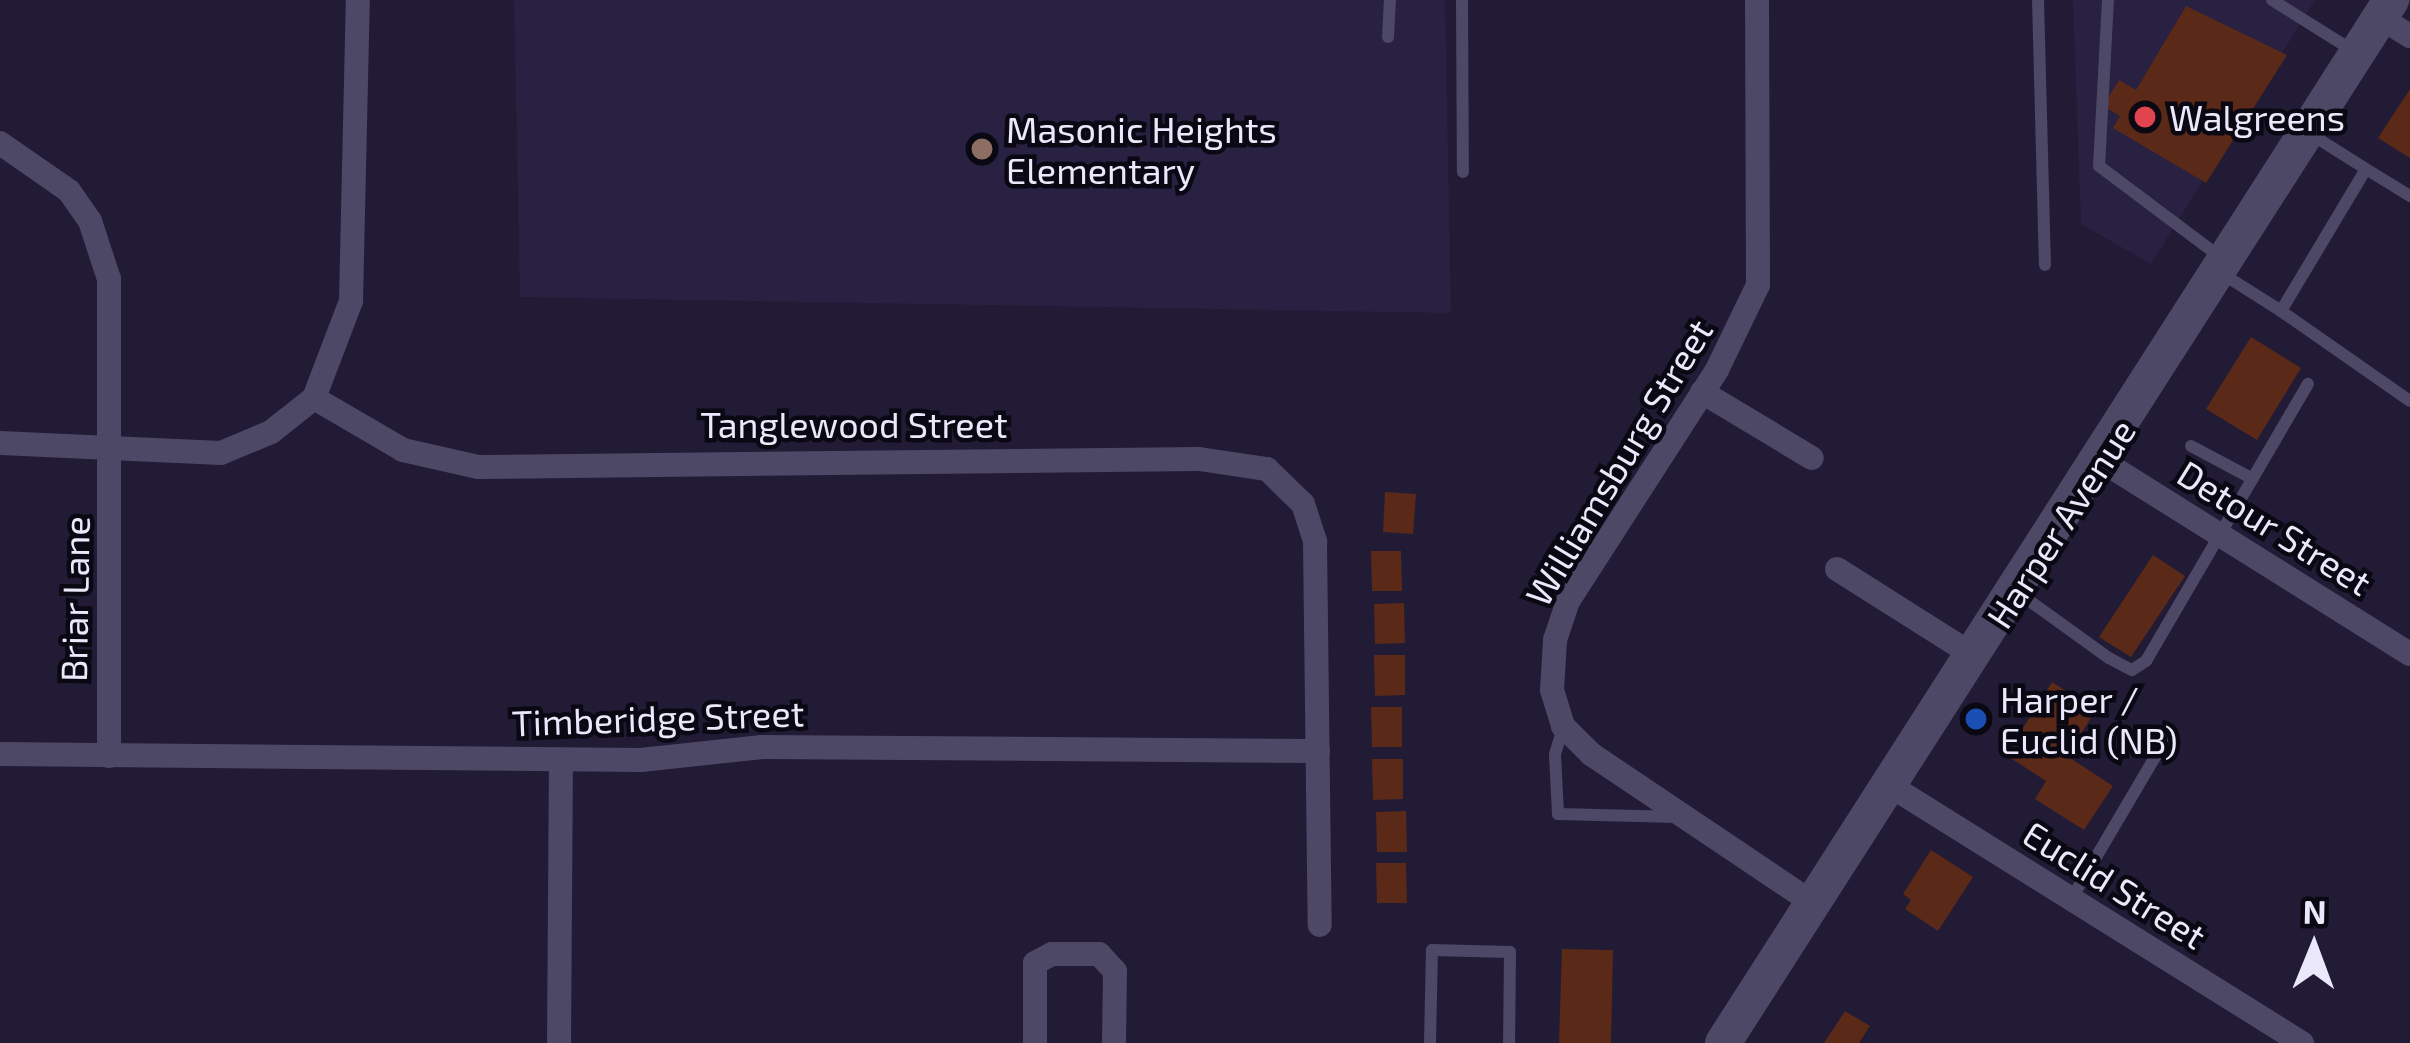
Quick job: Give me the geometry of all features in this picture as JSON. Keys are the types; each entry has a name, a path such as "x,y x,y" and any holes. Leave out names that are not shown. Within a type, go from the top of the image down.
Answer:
{"main road":[{"name":"Harper Avenue","path":"1723,1043 2102,461 2358,53 2394,18"}],"street":[{"path":"0,443 112,444 221,453 272,432 314,398 351,301 358,0"},
{"name":"Williamsburg Street","path":"1564,726 1552,677 1560,620 1702,392 1758,285 1757,0"},
{"name":"Briar Lane","path":"0,143 56,178 102,250 112,444 109,755"},
{"path":"1702,392 1812,458"},
{"name":"Tanglewood Street","path":"314,398 403,450 478,467 1199,459 1268,469 1303,504 1315,542 1320,925"},
{"name":"Detour Street","path":"2102,461 2410,654"},
{"path":"1837,569 1973,655"},
{"path":"1564,726 1591,754 1813,903"},
{"name":"Timberidge Street","path":"0,754 561,760 762,747 1318,751"},
{"path":"560,1043 561,760"},
{"name":"Euclid Street","path":"1889,785 2302,1043"},
{"path":"1035,1043 1035,963 1052,954 1099,954 1114,971 1114,1043"}],"lane":[{"path":"1388,37 1390,0"},
{"path":"1462,0 1463,172"},
{"path":"2038,0 2045,266"},
{"path":"2108,0 2099,166 2281,311 2410,401"},
{"path":"2272,0 2358,53"},
{"path":"2308,133 2410,196"},
{"path":"2281,311 2366,169"},
{"path":"2015,591 2132,670 2146,661 2308,384"},
{"path":"2191,446 2253,479"},
{"path":"1564,726 1555,755 1558,814 1684,817"},
{"path":"2072,899 2168,735"},
{"path":"1430,1043 1432,950 1510,952 1509,1043"}],"shaded area":[{"name":"Masonic Heights Elementary","path":"514,0 1445,0 1451,313 520,297"},
{"path":"2073,0 2315,0 2151,264 2081,224"}],"building":[{"name":"Walgreens","path":"2186,6 2287,55 2206,183 2113,128 2120,116 2103,106 2119,80 2136,90"},
{"path":"2410,89 2410,158 2378,138"},
{"path":"2251,337 2301,368 2257,440 2206,409"},
{"path":"1385,492 1416,494 1413,534 1383,532"},
{"path":"1371,551 1401,551 1402,591 1372,591"},
{"path":"2153,555 2185,576 2131,657 2099,637"},
{"path":"1404,603 1405,643 1375,644 1374,604"},
{"path":"1374,655 1405,655 1405,695 1375,696"},
{"path":"2052,682 2096,710 2067,756 2113,786 2084,830 2035,799 2046,781 2006,755"},
{"path":"1371,707 1402,707 1402,747 1372,747"},
{"path":"1372,759 1403,759 1403,799 1373,800"},
{"path":"1406,811 1407,852 1377,852 1376,812"},
{"path":"1931,850 1973,877 1938,931 1905,909 1911,900 1903,894"},
{"path":"1376,863 1406,863 1407,903 1377,903"},
{"path":"1562,949 1613,950 1611,1043 1559,1043"},
{"path":"1845,1011 1870,1026 1859,1043 1824,1043"}],"place":[{"name":"Walgreens","path":"2145,117"},
{"name":"Masonic Heights Elementary","path":"982,149"},
{"name":"Harper / Euclid (NB)","path":"1976,719"}]}
